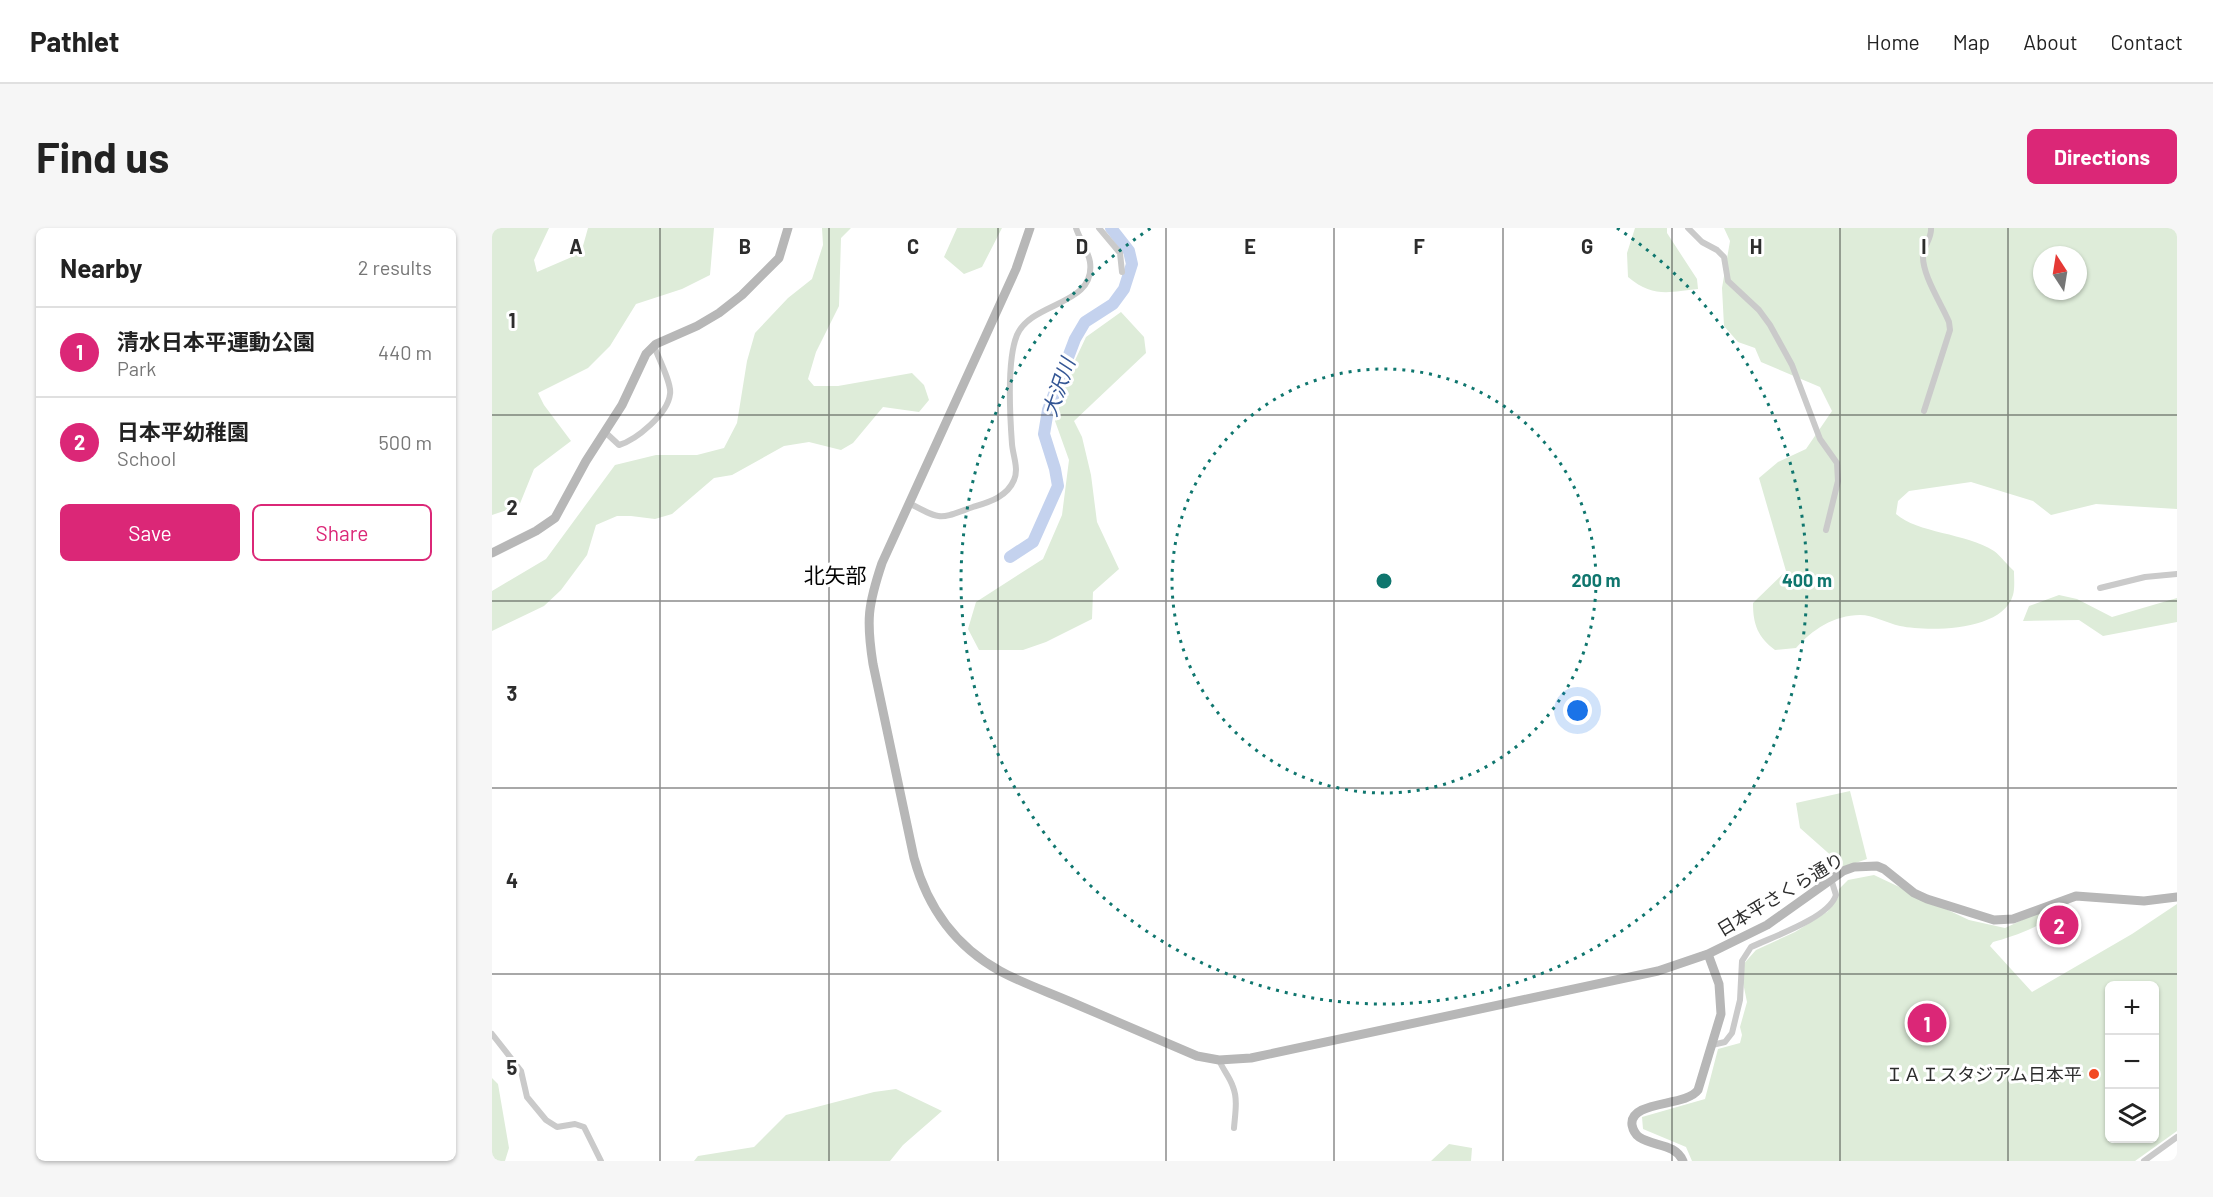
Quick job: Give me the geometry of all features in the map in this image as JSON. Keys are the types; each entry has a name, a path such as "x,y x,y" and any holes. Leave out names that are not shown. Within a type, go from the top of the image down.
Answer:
{"street":[{"path":"492,553 536,531 555,518 586,461 630,389 641,362 654,346 697,326 742,295 779,258 788,228"},
{"path":"1030,228 1016,269 882,563 869,609 868,633 920,880 943,922 968,949 1000,970 1197,1056 1219,1060 1251,1058 1646,974 1708,954"},
{"path":"909,503 932,516 946,516 1000,497 1008,491 1016,472 1011,428 1012,354 1018,333 1036,314 1070,298 1086,284 1090,274 1090,262 1076,228"},
{"path":"1099,228 1120,253 1122,272"},
{"path":"1688,228 1702,242 1724,257 1728,281 1759,310 1770,325 1792,365 1820,439 1837,463 1838,482 1826,530"},
{"path":"1924,411 1950,330 1949,322 1924,267 1924,250 1932,233 1931,228"},
{"path":"605,432 619,445 627,442 647,428 664,408 670,395 669,387 654,346"},
{"path":"2100,588 2145,577 2177,574"},
{"name":"日本平さくら通り","path":"1683,1161 1673,1148 1655,1144 1637,1136 1631,1122 1634,1115 1641,1111 1662,1103 1680,1101 1695,1095 1698,1090 1720,1014 1721,996 1708,954 1767,925 1832,879 1854,867 1877,866 1914,893 1927,899 1994,920 2013,919 2076,896 2144,901 2177,897"},
{"path":"1712,1045 1725,1042 1732,1033 1740,1000 1740,968 1746,953 1751,947 1820,914 1830,906 1836,895 1832,879"},
{"path":"492,1034 521,1071 527,1097 532,1105 546,1120 557,1126 575,1124 584,1127 601,1161"},
{"path":"1219,1060 1234,1087 1236,1105 1234,1128"},
{"path":"2144,1161 2177,1137"}],"green space":[{"path":"492,228 549,228 534,260 537,272 581,253 588,228 714,228 710,275 682,289 636,304 610,346 588,368 538,393 544,405 571,441 534,469 519,506 492,515"},
{"path":"822,228 851,228 841,238 839,306 816,352 808,379 814,386 838,386 912,373 924,385 929,400 919,412 883,407 853,443 841,450 809,442 784,446 732,475 714,478 672,514 655,519 617,516 596,525 587,555 561,590 544,606 492,631 492,591 546,559 615,465 656,455 697,455 724,448 737,423 747,361 755,333 788,298 812,279 823,245"},
{"path":"957,228 1002,228 982,267 964,274 944,257"},
{"path":"1635,228 1667,228 1667,233 1697,279 1698,289 1653,291 1628,277 1627,253"},
{"path":"1724,228 2177,228 2177,509 2096,504 2051,515 2033,501 1971,482 1909,491 1898,501 1896,514 1916,525 1983,545 1997,553 2014,571 2014,592 2007,607 1981,622 1929,629 1900,626 1870,616 1850,616 1824,625 1796,648 1775,650 1764,640 1758,630 1753,603 1786,571 1759,478 1778,462 1806,449 1832,411 1820,387 1761,362 1755,348 1738,342 1724,326 1722,288 1730,241"},
{"path":"1121,312 1144,337 1146,353 1074,421 1082,437 1091,475 1097,522 1119,569 1093,592 1092,619 1046,642 1023,650 979,650 968,629 976,602 1043,559 1062,515 1069,460 1055,421 1069,373 1086,337"},
{"path":"2059,595 2077,599 2112,617 2177,598 2177,622 2103,636 2079,620 2023,621 2029,606"},
{"path":"1850,791 1867,859 1844,867 1800,828 1796,803"},
{"path":"1874,875 1969,920 2005,928 2048,908 2071,901 2046,921 2024,932 1993,942 1990,946 2032,992 2132,934 2177,904 2177,1131 2135,1161 1692,1161 1686,1147 1643,1129 1642,1117 1705,1099 1718,1049 1740,1043 1742,1035 1740,1027 1747,1002 1740,968 1756,950 1795,932 1827,912 1838,898 1839,889 1848,880"},
{"path":"492,1078 498,1084 509,1148 505,1161 492,1161"},
{"path":"896,1089 942,1111 903,1145 890,1161 694,1161 698,1156 754,1147 786,1115 874,1092"},
{"path":"1449,1144 1472,1148 1471,1161 1431,1161"}],"waterway":[{"name":"大沢川","path":"1010,557 1033,542 1058,486 1044,434 1048,410 1075,339 1085,322 1113,304 1124,289 1132,264 1129,251 1111,228"}],"place":[{"name":"日本平幼稚園","path":"2059,925"},
{"name":"清水日本平運動公園","path":"1927,1023"},
{"name":"ＩＡＩスタジアム日本平","path":"2094,1074"}],"district":[{"name":"北矢部","path":"835,574"}]}
